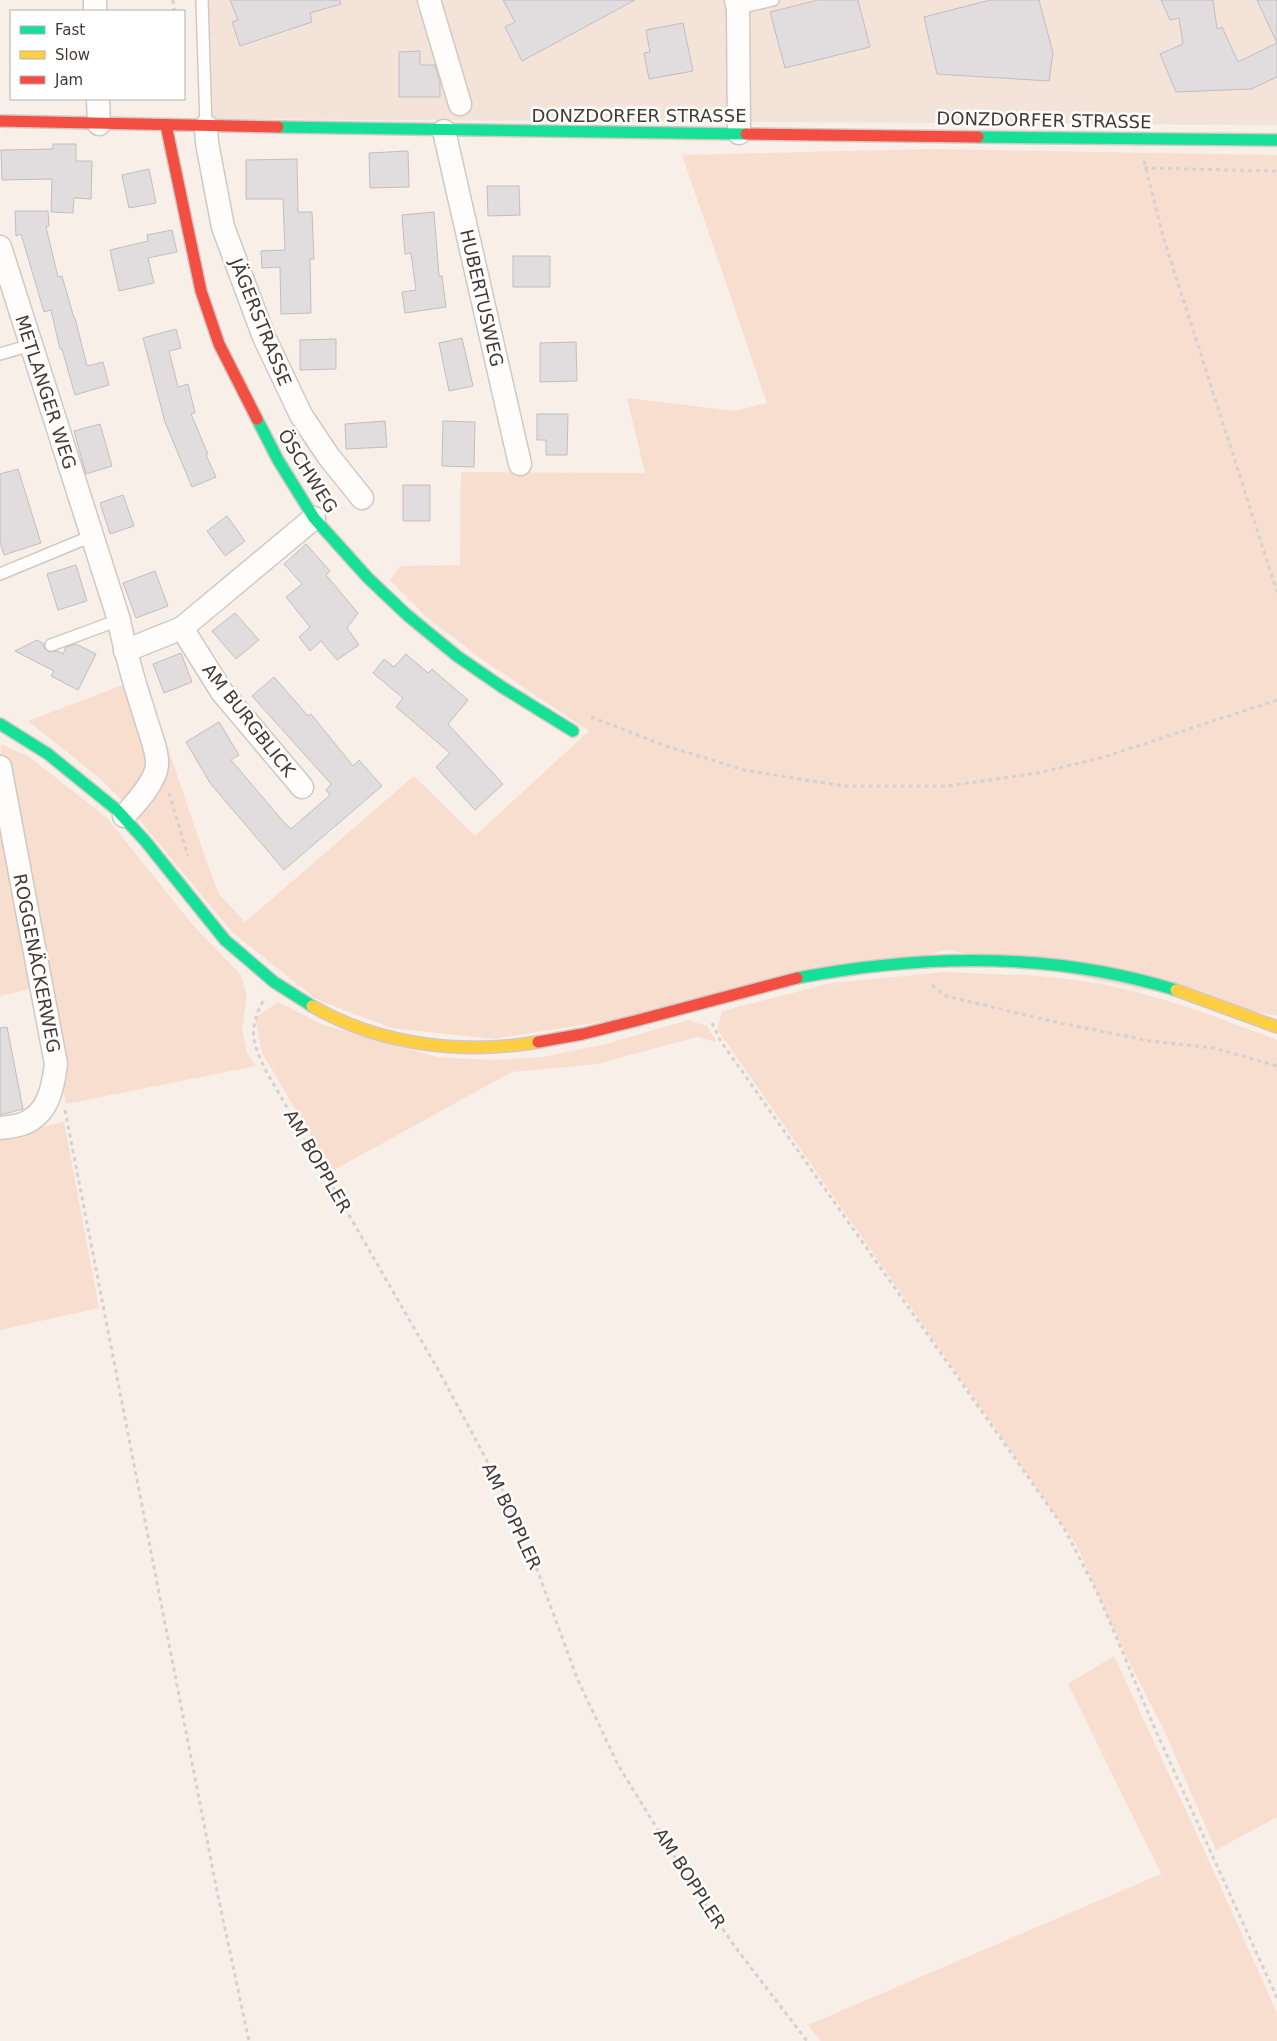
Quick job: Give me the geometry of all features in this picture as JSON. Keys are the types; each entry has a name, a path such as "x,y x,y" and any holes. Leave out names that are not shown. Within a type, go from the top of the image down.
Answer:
{"main road":[{"name":"DONZDORFER STRASSE","path":"0,120 99,124 444,131 1277,140"},
{"name":"ÖSCHWEG","path":"166,125 201,291 219,344 278,460 314,518 368,578 407,615 464,661 573,731"},
{"path":"0,724 32,741 124,816 220,935 271,981 303,1002 333,1018 374,1033 414,1042 457,1046 525,1044 574,1037 792,979 854,968 954,960 1013,961 1086,970 1157,985 1229,1008 1277,1027"}],"street":[{"path":"428,0 460,104"},
{"path":"737,4 739,133"},
{"path":"98,100 99,124"},
{"name":"JÄGERSTRASSE","path":"206,126 207,143 223,227 264,337 301,415 329,458 362,498"},
{"name":"HUBERTUSWEG","path":"444,131 520,464"},
{"name":"METLANGER WEG","path":"0,248 119,620 125,652 152,738 157,766"},
{"path":"125,652 182,628 314,518"},
{"name":"AM BURGBLICK","path":"182,628 222,692 302,787"},
{"path":"124,816 142,796 157,766"},
{"name":"ROGGENÄCKERWEG","path":"0,767 3,792 56,1064 53,1087 42,1112 26,1123 0,1128"}],"lane":[{"path":"202,0 206,126"},
{"path":"737,4 773,0"},
{"path":"0,354 31,345"},
{"path":"0,574 92,536"},
{"path":"51,644 119,620"}],"path":[{"path":"1141,139 1144,168 1163,236 1277,592"},
{"path":"1144,168 1277,171"},
{"path":"585,713 666,746 744,770 844,786 948,786 1038,773 1104,758 1277,700"},
{"path":"157,766 171,798 190,862"},
{"path":"926,980 946,996 1051,1021 1150,1041 1214,1048 1277,1066"},
{"name":"AM BOPPLER","path":"271,981 254,1018 253,1033 256,1049 266,1071 440,1373 510,1504 531,1553 577,1678 618,1764 692,1885 736,1948 807,2041"},
{"path":"701,1002 720,1040 1064,1528 1098,1594 1155,1729 1277,1998"},
{"path":"64,1103 218,1896 249,2041"}],"shaded area":[{"path":"209,0 1277,0 1277,125 213,119"},
{"path":"931,149 1277,155 1277,1016 948,950 630,1017 494,1039 391,1028 316,999 233,933 127,805 98,777 28,721 144,677 219,894 245,922 414,776 475,836 589,731 483,660 429,619 390,580 400,566 460,565 461,472 645,473 627,398 735,411 767,403 682,155"},
{"path":"1,744 28,756 107,818 192,924 241,975 247,995 242,1028 247,1053 256,1066 66,1104 0,762"},
{"path":"0,811 35,988 0,996"},
{"path":"945,972 1044,977 1114,987 1197,1010 1277,1040 1277,1817 1216,1850 1163,1728 1122,1648 1077,1546 717,1029 722,1011 832,983"},
{"path":"278,1002 321,1024 437,1057 491,1060 542,1057 606,1044 688,1020 707,1026 717,1042 697,1037 597,1064 512,1072 332,1171 262,1053 255,1018"},
{"path":"64,1122 99,1308 0,1330 0,1136"},
{"path":"1114,1656 1277,2013 1277,2041 821,2041 808,2025 1161,1874 1068,1684"}],"building":[{"path":"230,0 340,0 341,4 310,13 312,22 240,46 232,22 238,20"},
{"path":"503,0 635,0 522,61 505,27 515,22"},
{"path":"818,0 858,0 870,47 785,68 770,12"},
{"path":"990,0 1039,0 1053,53 1049,81 937,74 924,17"},
{"path":"1161,0 1213,0 1217,29 1222,27 1238,62 1277,43 1277,77 1251,89 1176,92 1160,54 1183,44 1179,18 1170,20"},
{"path":"1257,0 1277,0 1277,43"},
{"path":"683,23 693,71 649,79 644,53 650,52 646,30"},
{"path":"420,51 420,65 435,65 440,82 440,97 399,97 399,52"},
{"path":"53,144 76,144 76,161 92,161 91,199 74,198 73,213 51,212 52,179 2,180 1,150 53,149"},
{"path":"408,151 409,187 370,188 369,153"},
{"path":"297,159 298,212 312,212 314,259 310,259 311,313 281,314 280,267 262,268 261,251 285,250 283,199 246,199 246,160"},
{"path":"149,169 156,203 129,208 122,175"},
{"path":"487,186 519,186 520,215 488,216"},
{"path":"15,211 48,211 49,226 46,227 58,277 62,276 87,366 103,362 109,385 75,395 62,349 60,349 51,310 44,312 21,234 16,236"},
{"path":"434,212 439,276 442,276 446,307 405,313 402,292 416,290 411,253 405,254 402,215"},
{"path":"172,230 177,252 148,258 154,283 119,291 110,250 148,241 147,235"},
{"path":"513,256 550,256 550,287 513,287"},
{"path":"176,329 181,348 169,351 178,387 188,384 195,413 191,414 216,477 192,487 165,422 143,338"},
{"path":"462,338 473,386 449,391 439,343"},
{"path":"336,339 336,369 300,370 300,340"},
{"path":"576,342 577,381 540,382 540,343"},
{"path":"537,414 568,414 567,455 546,455 546,440 537,440"},
{"path":"385,421 387,447 346,449 345,424"},
{"path":"443,421 475,422 474,467 442,466"},
{"path":"100,424 112,466 86,474 74,431"},
{"path":"18,469 41,543 4,555 0,542 0,474"},
{"path":"403,485 430,485 430,521 403,521"},
{"path":"123,495 134,526 110,534 100,503"},
{"path":"227,516 245,541 225,556 207,531"},
{"path":"306,544 330,571 326,575 358,613 347,628 359,645 337,660 321,641 310,651 299,637 310,627 286,597 302,584 284,564"},
{"path":"76,565 87,601 58,610 47,574"},
{"path":"155,571 168,606 136,618 123,583"},
{"path":"235,613 259,640 236,659 212,631"},
{"path":"37,640 44,644 44,648 49,652 57,651 63,654 66,647 76,644 96,654 78,690 51,676 54,671 15,651"},
{"path":"181,653 192,682 164,693 153,664"},
{"path":"406,654 428,673 432,669 468,700 448,724 503,784 475,810 436,767 450,753 396,707 403,698 373,673 384,659 394,667"},
{"path":"274,677 308,716 311,714 353,766 359,760 382,786 284,870 210,783 186,742 219,722 239,755 231,760 291,829 330,795 326,790 331,784 252,696"},
{"path":"7,1027 23,1109 0,1115 0,1028"}],"traffic: fast":[{"path":"278,127 746,134"},
{"path":"978,137 1277,140"},
{"path":"257,419 278,460 314,518 368,578 407,615 457,656 502,687 573,731"},
{"path":"0,724 48,754 117,810 146,842 225,940 274,982 312,1006"},
{"path":"797,978 892,964 988,961 1035,963 1083,969 1130,978 1176,990"}],"traffic: slow":[{"path":"1176,990 1277,1027"},
{"path":"312,1006 365,1030 422,1044 480,1047 538,1042"}],"traffic: jam":[{"path":"0,121 278,127"},
{"path":"166,125 201,291 219,344 257,419"},
{"path":"746,134 978,137"},
{"path":"538,1042 583,1034 797,978"}]}
